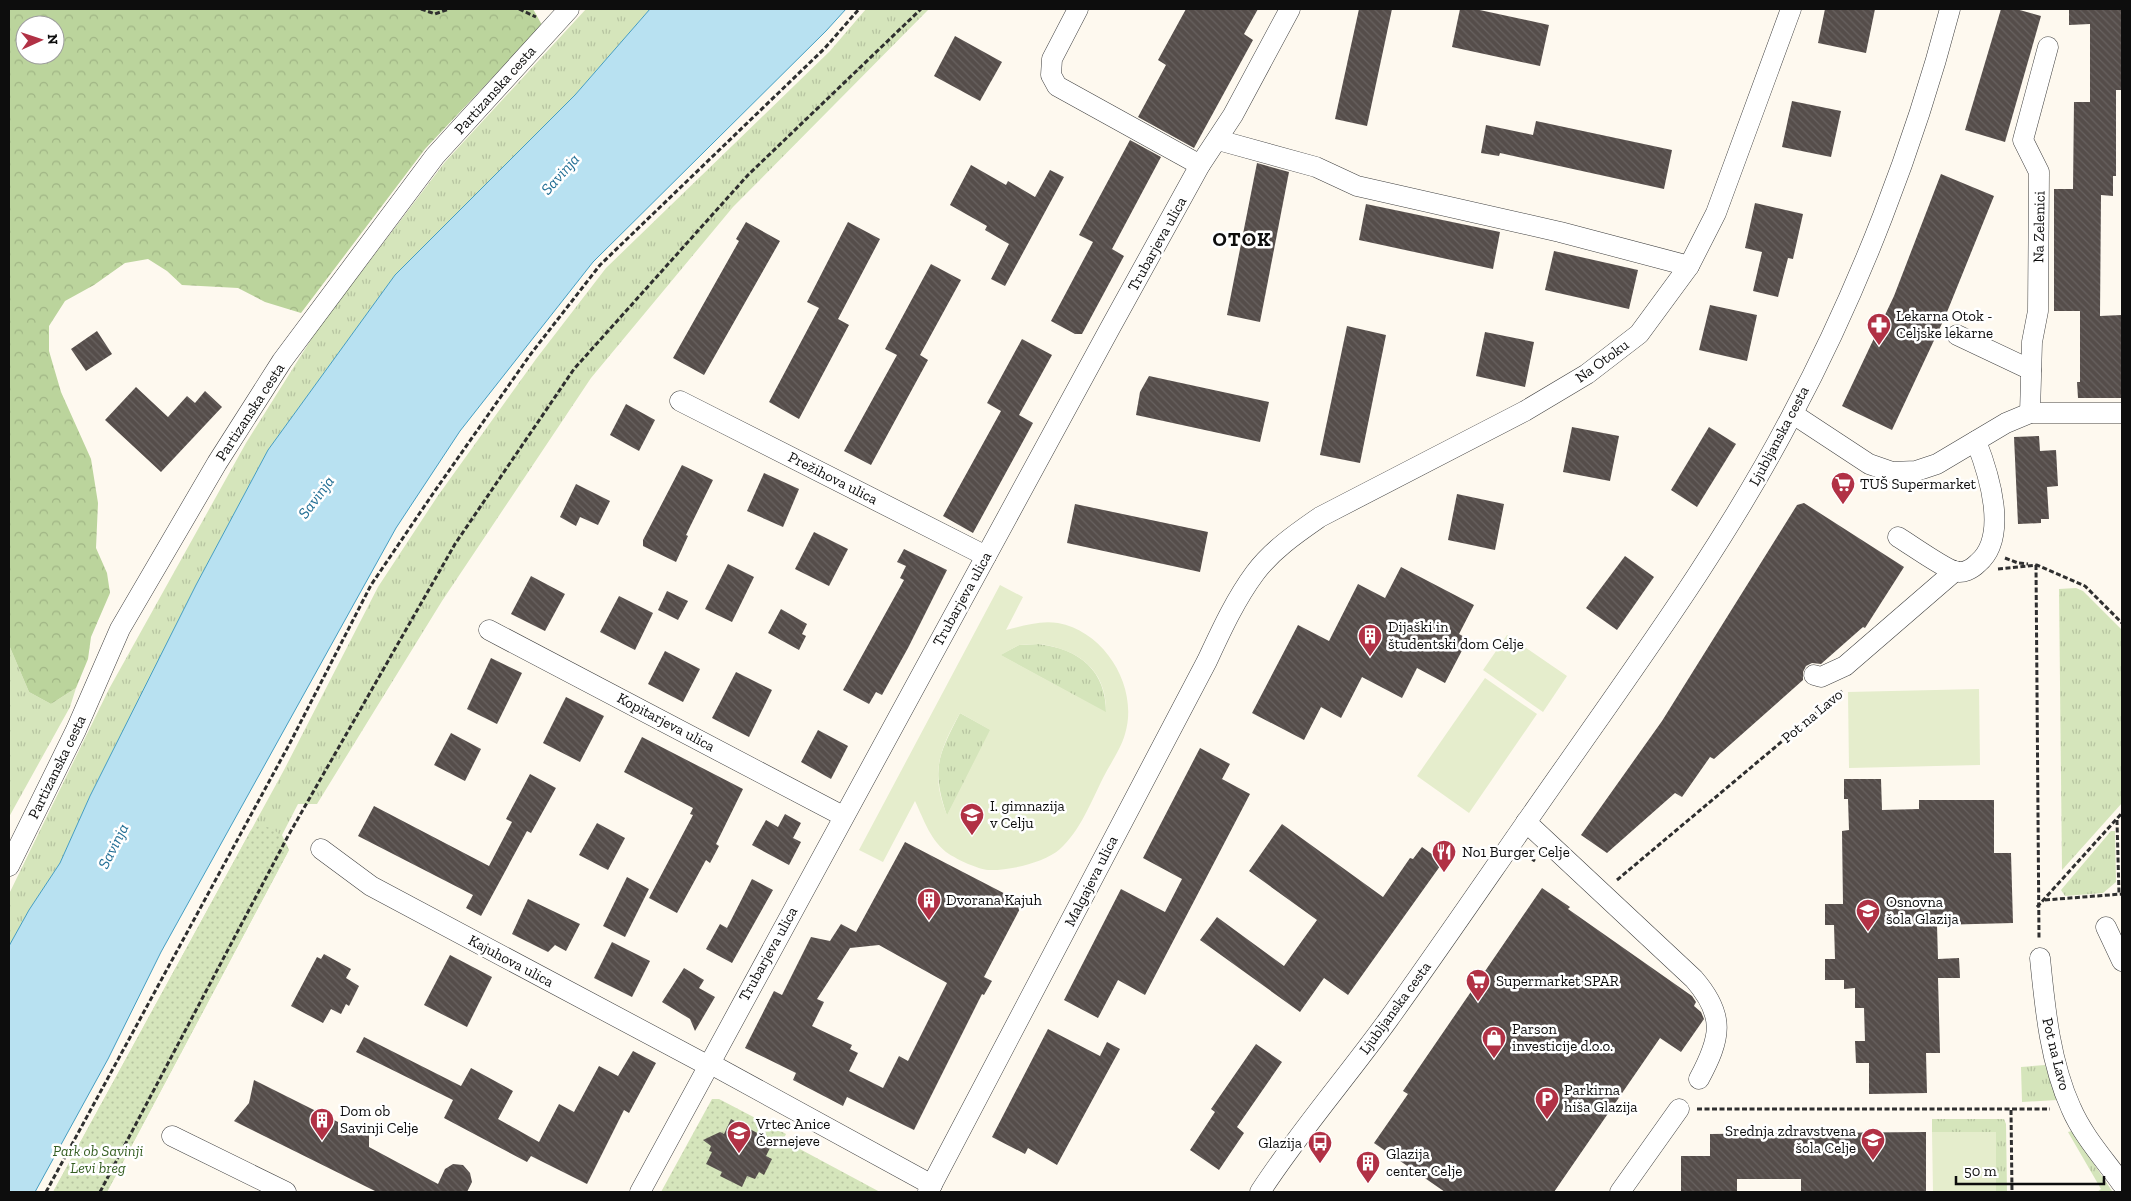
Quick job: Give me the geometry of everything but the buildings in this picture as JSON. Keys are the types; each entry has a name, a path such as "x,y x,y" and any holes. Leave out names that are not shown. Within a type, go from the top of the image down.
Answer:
{"street":[{"path":"1078,9 1052,59 1051,75 1057,86 1200,165"},
{"name":"Trubarjeva ulica","path":"640,1192 843,816 1200,165 1218,140 1290,9"},
{"name":"Na Otoku","path":"1256,571 1290,539 1320,517 1525,411 1587,374 1639,334 1689,266 1716,213 1791,9"},
{"name":"Ljubljanska cesta","path":"1260,1192 1278,1165 1387,1022 1674,611 1742,504 1793,414 1848,300 1892,194 1950,9"},
{"name":"Partizanska cesta","path":"9,866 76,730 120,629 217,463 282,361 435,156 566,10"},
{"name":"Na Zelenici","path":"2030,413 2032,342 2038,311 2040,172 2023,140 2048,47"},
{"path":"1218,140 1316,167 1357,186 1560,232 1689,266"},
{"path":"1957,335 2031,370"},
{"name":"Prežihova ulica","path":"680,401 986,556"},
{"path":"1793,414 1869,464 1892,472 1916,471 1936,464 2006,423 2030,413 2122,413"},
{"path":"1976,441 1990,476 1994,536 1986,566"},
{"path":"1898,537 1955,571"},
{"name":"Pot na Lavo","path":"1814,675 1821,676 1845,666 1955,571 1971,570 1986,566"},
{"name":"Malgajeva ulica","path":"930,1189 1207,661 1232,609 1256,571"},
{"name":"Kopitarjeva ulica","path":"489,630 843,816"},
{"path":"1526,822 1694,979 1710,998 1716,1015 1716,1036 1711,1057 1699,1079"},
{"name":"Kajuhova ulica","path":"321,849 371,886 708,1064 930,1189"},
{"path":"2106,927 2122,961"},
{"name":"Pot na Lavo","path":"2040,958 2046,1010 2060,1080 2071,1109 2122,1184"},
{"path":"1620,1192 1679,1109"},
{"path":"172,1136 286,1192"}],"path":[{"path":"421,9 435,14 449,9"},
{"path":"46,1192 290,743 371,585 432,495 530,355 600,265 825,48 859,9"},
{"path":"100,1192 288,836 445,561 574,369 748,175 921,9"},
{"path":"1986,566 2003,557 2018,563 2037,565 2084,586 2122,624"},
{"path":"1986,566 2037,565"},
{"path":"2037,565 2038,907 2040,958"},
{"name":"Pot na Lavo","path":"1600,893 1849,684"},
{"path":"2038,907 2122,813"},
{"path":"2044,900 2120,894 2117,819"},
{"path":"1679,1109 2071,1109"},
{"path":"2010,1110 2012,1192"}],"green space":[{"path":"9,9 533,9 542,25 425,149 301,313 265,302 238,288 182,285 167,271 148,259 125,263 94,285 65,301 49,326 49,351 61,392 91,459 98,503 96,548 107,573 110,593 91,637 88,659 76,688 51,704 29,692 9,645"},
{"path":"586,9 650,9 575,95 395,275 268,450 196,585 90,796 60,863 29,910 9,946 9,894 109,689 246,443 317,330 445,162"},
{"path":"866,9 929,9 733,207 591,378 442,601 317,804 298,804 282,835 289,850 107,1192 53,1192 284,770 378,587 437,497 536,359 606,268 830,51"},
{"path":"1000,585 1023,597 1006,630 1038,623 1058,623 1075,628 1091,638 1104,650 1115,665 1123,681 1128,716 1125,734 1084,816 1073,834 1060,849 1045,858 1026,865 996,870 979,868 957,859 937,843 915,801 883,862 859,850","holes":["1039,644 1066,651 1088,664 1096,673 1101,684 1105,697 1106,712 1001,655 1019,645","960,713 990,730 947,815 939,787 939,762 947,739"]},
{"path":"2076,588 2083,591 2122,630 2122,803 2062,870 2059,589"},
{"path":"1507,635 1567,676 1543,712 1483,670"},
{"path":"1039,644 1066,651 1088,664 1101,685 1105,698 1106,713 1000,655 1019,645"},
{"path":"9,645 29,692 51,704 76,688 70,707 9,817"},
{"path":"1485,678 1537,714 1469,813 1417,776"},
{"path":"1979,689 1980,765 1849,768 1848,692"},
{"path":"960,713 991,730 947,816 939,786 939,763 946,740"},
{"name":"Park ob Savinji Levi breg","path":"260,825 271,828 278,833 289,850 107,1192 53,1192 251,830"},
{"path":"2111,831 2115,831 2116,882 2103,893 2065,896 2061,890"},
{"path":"2045,1065 2057,1100 2022,1102 2021,1067"},
{"path":"712,1099 719,1099 786,1134 783,1140 880,1192 661,1192"},
{"path":"1932,1119 2004,1119 2006,1124 2007,1192 1996,1192 1995,1132 1932,1132"},
{"path":"2072,1131 2112,1192 2097,1192 2101,1189 2068,1132"},
{"path":"1932,1132 1996,1132 1996,1192 1933,1192"}],"water":[{"name":"Savinja","path":"650,9 846,9 593,262 460,431 396,528 161,952 108,1059 35,1192 9,1192 9,946 29,910 60,863 90,796 196,585 268,450 395,275 575,95"}],"place":[{"name":"Lekarna Otok - Celjske lekarne","path":"1879,346"},
{"name":"TUŠ Supermarket","path":"1843,505"},
{"name":"Dijaški in študentski dom Celje","path":"1370,657"},
{"name":"I. gimnazija v Celju","path":"972,836"},
{"name":"No1 Burger Celje","path":"1444,873"},
{"name":"Dvorana Kajuh","path":"929,921"},
{"name":"Osnovna šola Glazija","path":"1868,932"},
{"name":"Supermarket SPAR","path":"1478,1002"},
{"name":"Parson investicije d.o.o.","path":"1494,1059"},
{"name":"Parkirna hiša Glazija","path":"1547,1120"},
{"name":"Dom ob Savinji Celje","path":"322,1141"},
{"name":"Vrtec Anice Černejeve","path":"739,1154"},
{"name":"Srednja zdravstvena šola Celje","path":"1873,1161"},
{"name":"Glazija","path":"1320,1164"},
{"name":"Glazija center Celje","path":"1368,1184"}],"district":[{"name":"OTOK","path":"1242,239"}]}
